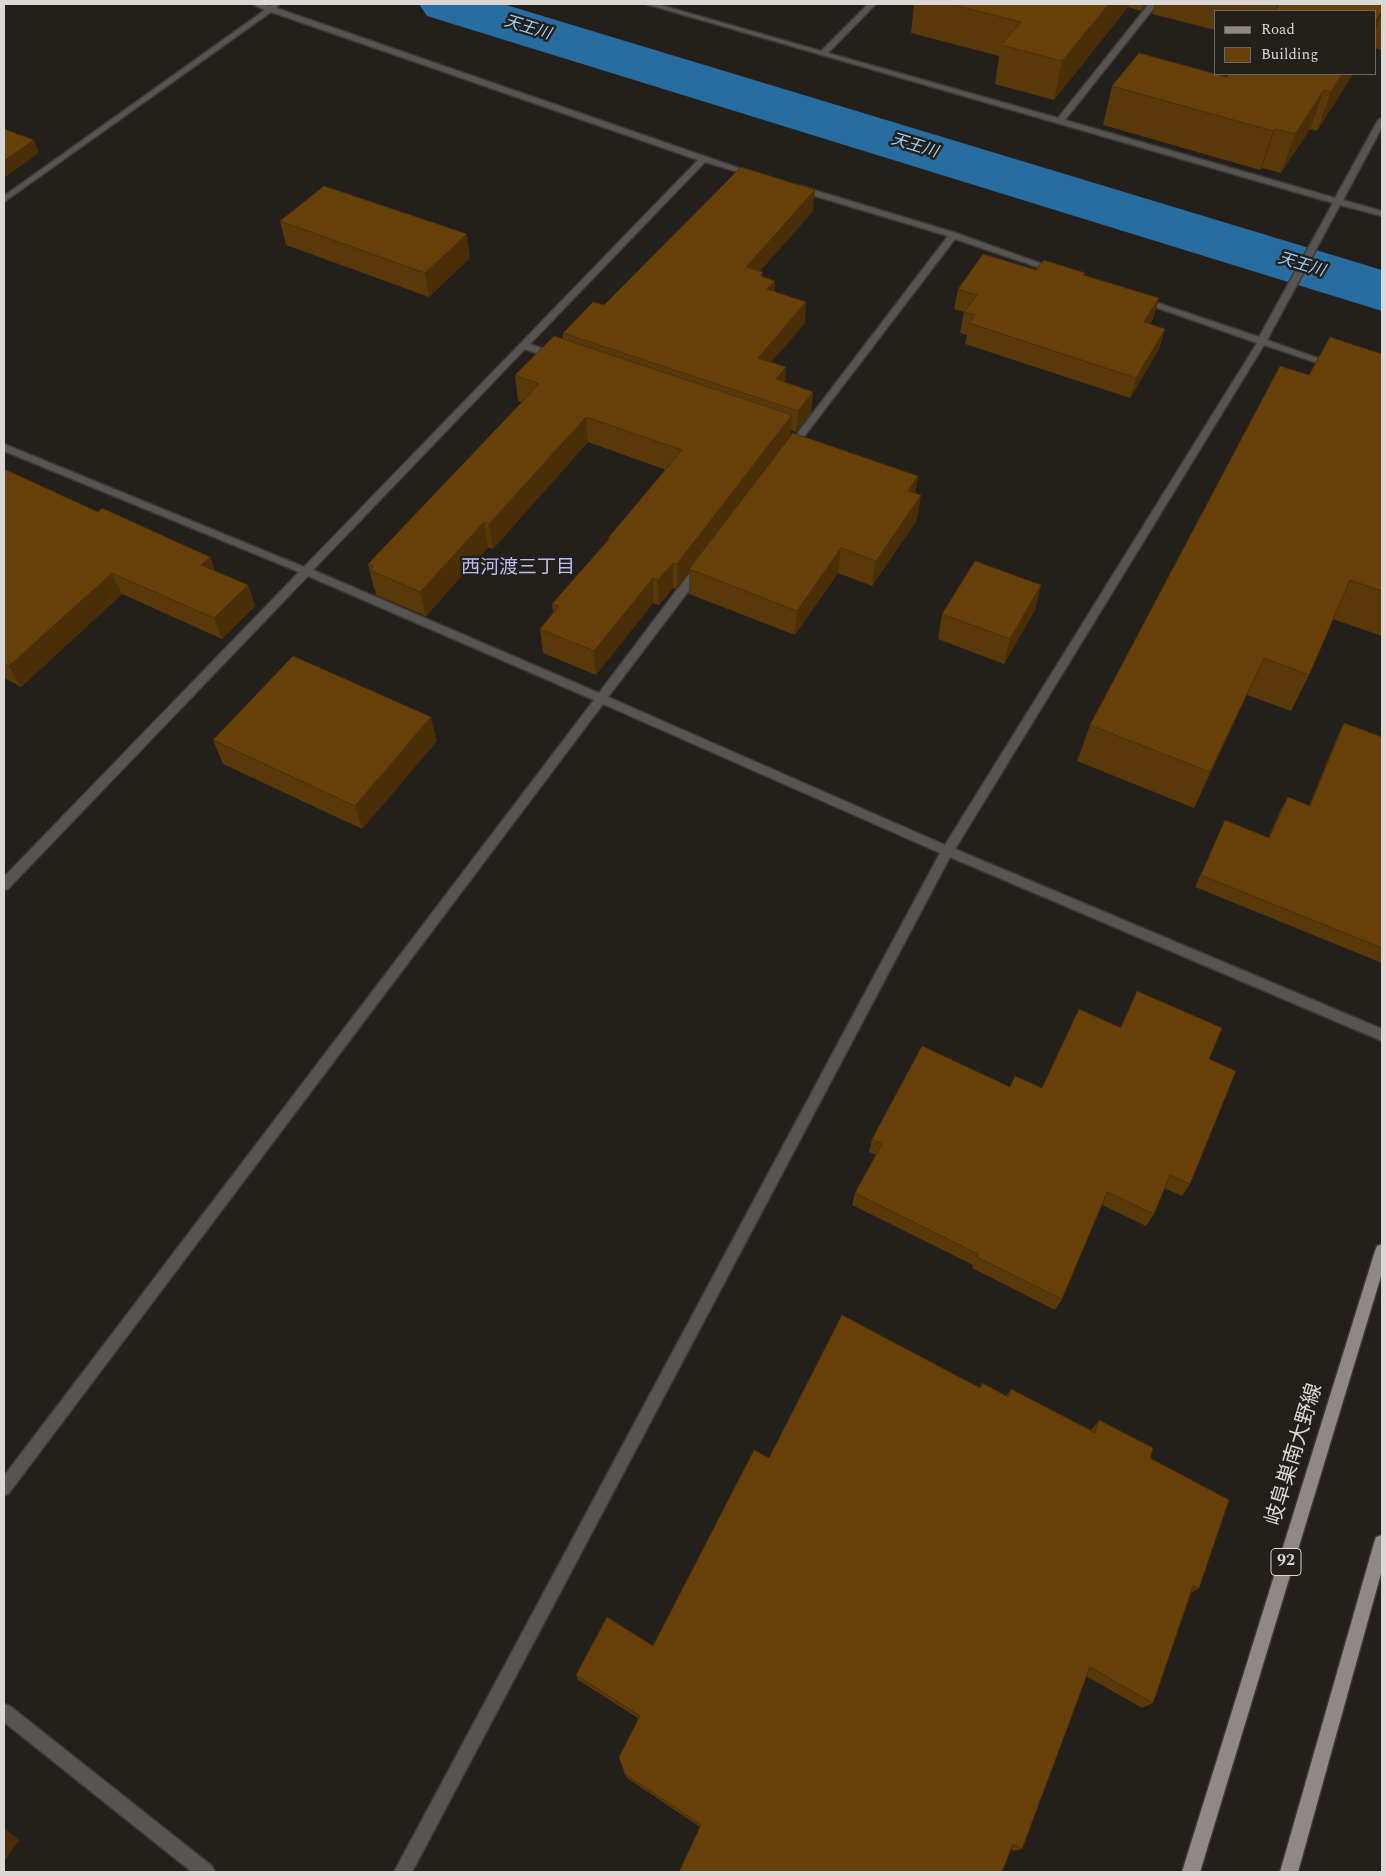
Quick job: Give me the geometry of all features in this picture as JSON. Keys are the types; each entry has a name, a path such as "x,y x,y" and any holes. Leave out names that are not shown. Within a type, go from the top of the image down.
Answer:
{"main road":[{"name":"岐阜巣南大野線","path":"1191,1872 1382,1251"},
{"path":"1289,1872 1382,1543"}],"street":[{"path":"256,4 275,6 703,159 768,179"},
{"path":"650,4 1382,214"},
{"path":"823,54 872,4"},
{"path":"1060,121 1153,4"},
{"path":"4,200 275,6"},
{"path":"403,1872 947,851 1261,342 1382,120"},
{"path":"4,885 703,159"},
{"path":"787,184 953,235 1065,274"},
{"path":"786,454 793,437 953,235"},
{"path":"1131,297 1345,369"},
{"path":"523,346 569,361"},
{"path":"4,447 305,571 600,698 947,851 1382,1035"},
{"path":"4,1488 708,556"},
{"path":"4,1712 206,1872"}],"building":[{"path":"951,4 1109,4 1062,61 1001,45 1021,22"},
{"path":"1273,4 1382,4 1382,11 1376,20 1376,10 1276,10 1279,5"},
{"path":"1139,53 1227,77 1229,75 1341,75 1331,92 1324,90 1295,134 1275,129 1273,131 1112,86"},
{"path":"4,129 34,140 4,161"},
{"path":"741,167 815,190 746,267 763,272 760,276 775,281 767,289 806,302 758,358 786,367 776,379 813,392 798,411 563,333 593,302 604,305"},
{"path":"324,186 467,234 425,273 280,221"},
{"path":"983,254 1036,270 1044,260 1085,273 1083,275 1159,298 1144,322 1165,329 1136,378 969,323 975,315 964,312 977,295 958,289"},
{"path":"554,336 792,415 677,564 673,563 658,580 653,578 594,651 540,629 559,606 552,604 610,538 608,538 682,450 586,417 489,524 484,522 420,592 370,570 374,566 368,564 539,384 515,375"},
{"path":"1330,337 1382,354 1382,591 1350,580 1309,675 1264,658 1210,772 1090,725 1280,366 1309,375"},
{"path":"793,433 918,476 908,491 921,495 876,561 841,548 797,611 689,569"},
{"path":"4,469 98,512 102,508 210,557 201,565 248,585 214,618 112,573 9,666 4,663"},
{"path":"975,561 1041,585 1010,639 942,614"},
{"path":"293,656 431,717 355,806 213,740"},
{"path":"1344,723 1382,737 1382,948 1201,875 1225,820 1269,838 1288,797 1310,806"},
{"path":"1137,991 1222,1028 1209,1059 1236,1071 1190,1184 1170,1175 1154,1214 1107,1192 1062,1299 977,1257 978,1254 855,1193 882,1144 872,1139 922,1046 1010,1087 1015,1076 1042,1088 1079,1009 1121,1028"},
{"path":"842,1315 980,1388 982,1383 1008,1397 1011,1389 1095,1433 1099,1420 1153,1448 1150,1458 1229,1500 1199,1588 1193,1586 1153,1703 1090,1667 1022,1849 1013,1844 1002,1872 679,1872 701,1825 625,1774 619,1757 640,1716 576,1675 607,1617 653,1646 754,1450 769,1458"}],"waterway":[{"name":"天王川","path":"446,4 1382,291"}],"district":[{"name":"西河渡三丁目","path":"518,569"}]}
